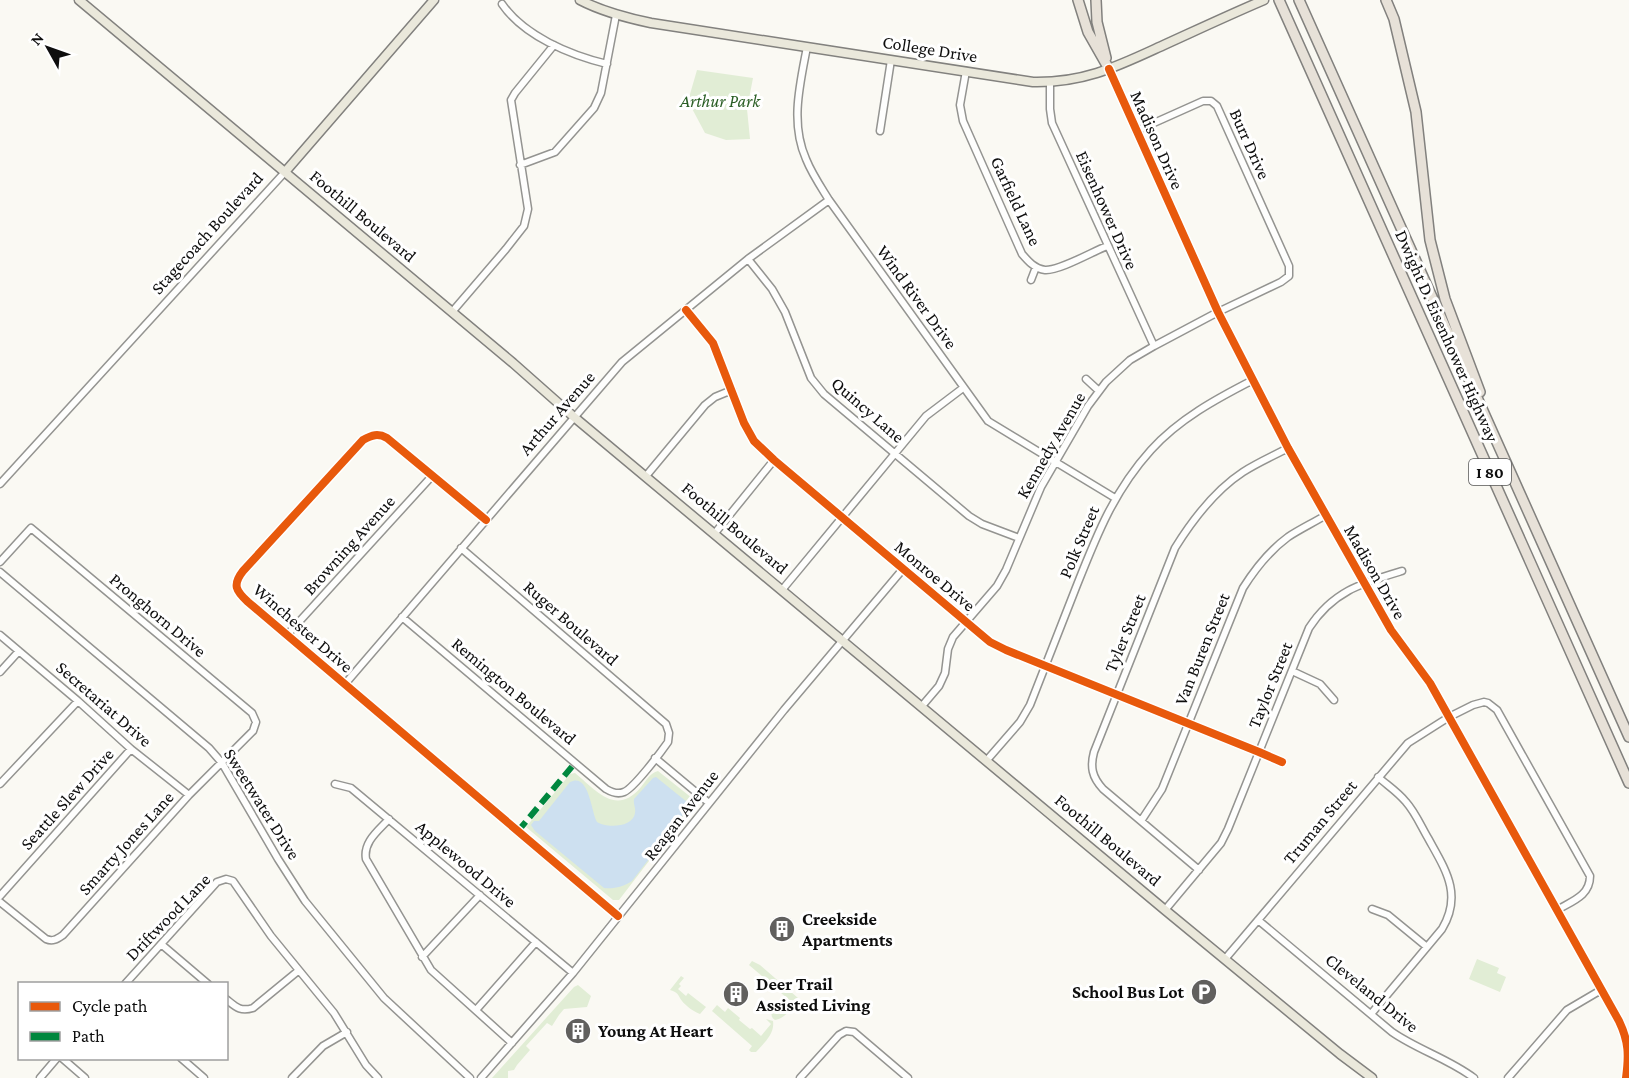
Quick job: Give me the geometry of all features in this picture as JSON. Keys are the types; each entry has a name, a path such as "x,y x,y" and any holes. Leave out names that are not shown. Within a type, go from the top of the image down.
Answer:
{"highway":[{"path":"1078,0 1088,32 1109,69"},
{"path":"1096,0 1096,22 1109,69"},
{"name":"Dwight D. Eisenhower Highway","path":"1279,0 1629,783"},
{"name":"Dwight D. Eisenhower Highway","path":"1299,0 1629,737"},
{"name":"I 80","path":"1386,0 1394,18 1416,112 1430,240 1445,299 1515,484"}],"main road":[{"name":"Foothill Boulevard","path":"79,0 1165,910 1372,1078"},
{"name":"Stagecoach Boulevard","path":"285,172 434,0"},
{"name":"College Drive","path":"580,0 600,10 651,23 1033,82 1078,79 1109,69 1264,0"}],"street":[{"path":"502,4 515,19 543,39 585,58 607,64"},
{"path":"520,165 555,152 594,108 601,93 616,15"},
{"path":"452,312 524,226 528,209 511,100 554,45"},
{"name":"Wind River Drive","path":"807,47 798,95 798,134 805,157 829,200 988,421 1115,498"},
{"path":"880,131 891,60"},
{"name":"Madison Drive","path":"1109,69 1218,312 1288,448 1391,630 1430,683 1619,1021 1629,1050 1626,1078"},
{"name":"Garfield Lane","path":"966,71 960,105 963,121 1022,254 1036,267 1044,270 1057,269 1107,246"},
{"name":"Eisenhower Drive","path":"1050,82 1052,123 1154,346"},
{"name":"Burr Drive","path":"1136,131 1203,101 1211,100 1217,106 1289,266 1289,276"},
{"name":"Stagecoach Boulevard","path":"0,484 285,172"},
{"name":"Arthur Avenue","path":"345,684 622,362 748,259 829,200"},
{"name":"Quincy Lane","path":"748,259 772,289 785,312 811,378 825,394 969,516 982,524 1019,538"},
{"path":"1031,280 1036,267"},
{"name":"Kennedy Avenue","path":"922,706 939,686 945,673 948,649 953,637 997,586 1006,570 1041,487 1099,390 1130,360 1289,276"},
{"name":"Monroe Drive","path":"686,310 713,343 744,423 754,441 990,642 1282,762"},
{"path":"1086,379 1099,390"},
{"name":"Polk Street","path":"987,760 1020,722 1030,705 1098,532 1115,498 1132,472 1152,448 1177,426 1207,404 1253,380"},
{"path":"782,590 926,416 963,388"},
{"path":"646,476 705,405 715,397 732,390"},
{"name":"Winchester Drive","path":"486,520 387,438 381,435 369,436 243,571 237,579 236,586 240,594 287,636 618,916"},
{"name":"Tyler Street","path":"1199,870 1103,789 1092,773 1091,763 1116,694 1175,548 1191,522 1224,487 1243,472 1288,448"},
{"path":"715,533 774,460"},
{"name":"Browning Avenue","path":"287,636 432,476"},
{"name":"Van Buren Street","path":"1141,821 1162,789 1243,588 1270,552 1287,538 1326,516"},
{"name":"Pronghorn Drive","path":"0,562 31,528 252,713 256,722 253,731 222,763"},
{"name":"Ruger Boulevard","path":"461,549 662,720 668,728 669,737 655,758"},
{"name":"Reagan Avenue","path":"480,1078 573,974 788,706 903,569"},
{"name":"Taylor Street","path":"1165,910 1221,843 1309,627 1318,613 1331,602 1364,583 1402,571"},
{"name":"Sweetwater Drive","path":"0,572 209,748 222,763 305,901 384,998 470,1078"},
{"name":"Remington Boulevard","path":"402,617 611,792 624,792 630,788 655,758"},
{"name":"Secretariat Drive","path":"0,635 131,749 189,795"},
{"path":"0,672 19,651"},
{"path":"1292,671 1320,684 1334,700"},
{"path":"0,784 78,701"},
{"name":"Truman Street","path":"1225,960 1408,742 1449,717 1478,703 1488,703 1497,710 1590,876 1586,892 1557,910"},
{"name":"Seattle Slew Drive","path":"0,896 131,749"},
{"path":"655,758 709,803"},
{"name":"Smarty Jones Lane","path":"0,902 41,936 51,941 63,934 189,795 222,763"},
{"path":"1371,1014 1442,929 1448,920 1452,898 1450,879 1408,803 1378,777"},
{"name":"Applewood Drive","path":"335,784 351,788 573,974"},
{"path":"388,819 368,842 364,850 366,859 430,970 512,1043"},
{"name":"Driftwood Lane","path":"127,982 217,882 226,879 233,881 298,971"},
{"path":"422,957 480,895"},
{"path":"1372,909 1388,915 1427,947"},
{"name":"Cleveland Drive","path":"1258,920 1403,1040 1461,1068 1474,1078"},
{"path":"476,1010 536,942"},
{"path":"161,944 206,982"},
{"path":"228,1001 238,1009 253,1008 298,971 334,1012 366,1065 378,1078"},
{"path":"1508,1078 1567,1010 1602,990"},
{"path":"800,1078 839,1035 846,1031 854,1032 908,1078"},
{"path":"292,1078 323,1046 347,1032"},
{"path":"40,1078 56,1060"},
{"path":"63,1060 85,1078"},
{"path":"182,1060 204,1078"}],"green space":[{"name":"Arthur Park","path":"697,70 753,78 747,109 750,139 726,140 705,133 688,101"},
{"path":"658,771 692,798 692,805 619,900 613,900 526,827 570,774 575,773 606,798 623,800 632,796 650,775"},
{"path":"1477,959 1499,968 1497,973 1506,977 1500,992 1469,979"},
{"path":"752,961 760,965 798,998 789,1012 778,1019 773,1019 774,1008 781,1013 791,1001 781,993 783,991 749,965"},
{"path":"681,976 684,978 678,989 686,996 688,993 706,1007 700,1014 688,1007 676,993 670,990"},
{"path":"578,985 591,996 587,1007 564,1009 552,1026 547,1023 526,1046 530,1050 514,1070 508,1071 508,1078 492,1078 574,987"},
{"path":"717,1005 725,1012 728,1008 740,1018 739,1020 761,1036 771,1024 766,1019 773,1021 771,1034 756,1052 751,1052 749,1050 752,1046 712,1011"}],"water":[{"path":"656,777 687,802 689,807 632,881 622,886 604,888 535,831 531,825 534,821 539,821 570,782 576,780 585,787 597,822 612,826 624,824 633,818 634,799"}],"marked path":[{"path":"518,831 575,763"}],"cycle path":[{"path":"1109,69 1218,312 1288,448 1391,630 1430,683 1619,1021 1627,1049 1626,1078"},
{"path":"686,310 713,343 744,423 754,441 990,642 1282,762"},
{"path":"486,520 387,438 372,436 363,440 243,571 237,580 237,588 248,602 618,916"}],"place":[{"name":"Creekside Apartments","path":"782,929"},
{"name":"School Bus Lot","path":"1204,992"},
{"name":"Deer Trail Assisted Living","path":"736,994"},
{"name":"Young At Heart","path":"578,1031"}]}
